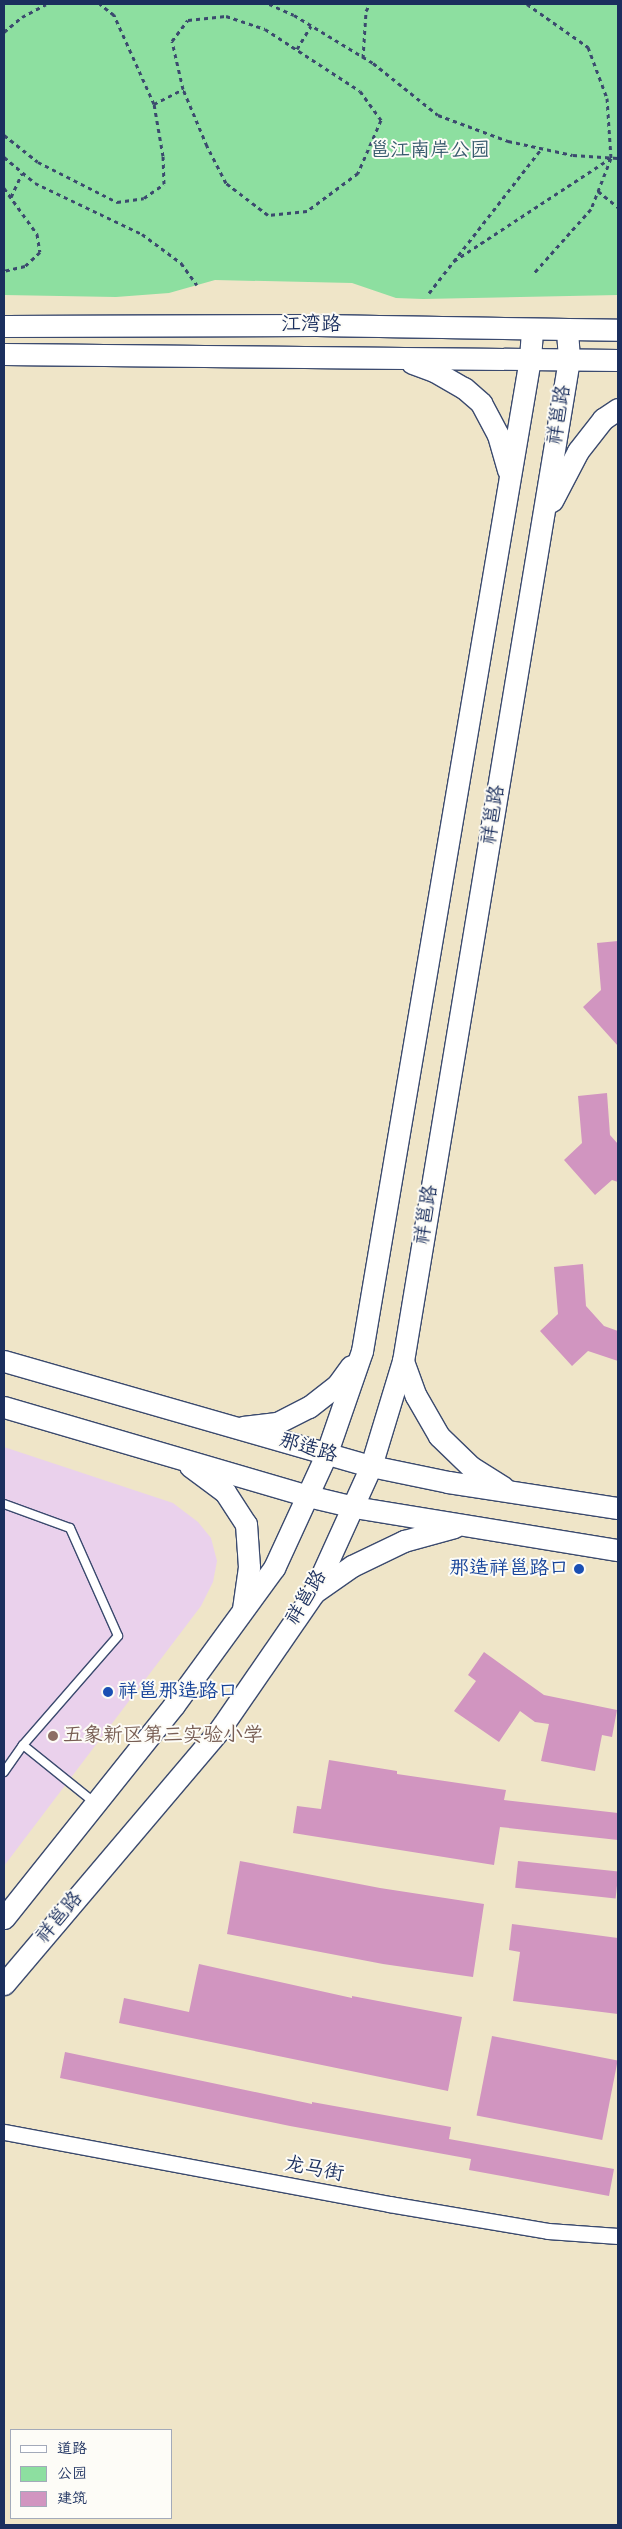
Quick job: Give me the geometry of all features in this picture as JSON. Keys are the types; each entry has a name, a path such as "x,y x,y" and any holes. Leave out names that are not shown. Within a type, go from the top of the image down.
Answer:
{"street":[{"name":"江湾路","path":"4,326 316,325 618,330"},
{"name":"祥邕路","path":"4,1918 174,1706 242,1615 274,1568 326,1455 362,1351 530,359 532,329"},
{"name":"祥邕路","path":"4,1984 220,1729 313,1594 371,1466 403,1361 569,359 567,329"},
{"name":"江湾路","path":"4,354 618,360"},
{"path":"398,358 434,371 464,388 481,403 498,435 510,479"},
{"path":"543,519 578,452 603,419 618,409"},
{"path":"236,1428 277,1423 309,1408 338,1384 362,1351"},
{"name":"那造路","path":"4,1361 326,1455 371,1466 448,1482 618,1508"},
{"path":"403,1361 416,1396 439,1436 472,1466 510,1492"},
{"path":"4,1407 308,1496 354,1507 460,1526 618,1550"},
{"path":"180,1458 226,1492 246,1524 248,1567 242,1615"},
{"path":"313,1594 352,1566 404,1541 460,1526"},
{"name":"龙马街","path":"4,2132 548,2231 618,2236"}],"lane":[{"path":"4,1504 70,1528 118,1636 22,1745 4,1772"},
{"path":"22,1745 96,1803"}],"path":[{"path":"4,32 22,17 46,4"},
{"path":"4,135 38,162 117,202 144,198 164,184 163,156 154,104 114,15 100,4"},
{"path":"269,4 311,25 363,58 438,115 508,141 573,155 618,158"},
{"path":"363,58 366,11 370,4"},
{"path":"527,4 588,47 607,98 611,158 592,208 534,273"},
{"path":"226,16 265,29 297,49 360,90 381,120 358,173 307,210 268,215 226,183 183,89 172,40 188,20 226,16"},
{"path":"297,49 311,25"},
{"path":"154,104 183,89"},
{"path":"430,293 542,148"},
{"path":"4,157 35,183 142,234 181,263 197,285"},
{"path":"454,261 611,158"},
{"path":"11,198 22,172"},
{"path":"4,188 37,234 40,252 25,266 4,271"},
{"path":"598,191 618,207"}],"shaded area":[{"name":"五象新区第三实验小学","path":"4,1447 173,1503 198,1522 211,1538 217,1561 213,1582 201,1606 4,1866"}],"green space":[{"name":"邕江南岸公园","path":"4,4 618,4 618,295 396,298 352,283 215,280 169,293 116,297 4,295"}],"building":[{"path":"618,941 618,1046 583,1007 601,990 597,943"},
{"path":"607,1093 610,1135 618,1144 618,1182 612,1180 595,1195 564,1160 582,1143 578,1096"},
{"path":"583,1264 586,1306 604,1326 618,1331 618,1361 588,1351 572,1366 540,1331 558,1314 554,1267"},
{"path":"484,1652 544,1695 617,1710 612,1737 602,1735 595,1771 541,1761 549,1724 535,1722 520,1711 499,1742 454,1711 476,1681 468,1675"},
{"path":"329,1760 397,1771 397,1774 506,1790 504,1800 618,1813 618,1840 500,1827 494,1865 293,1833 297,1806 321,1809"},
{"path":"240,1861 380,1888 484,1904 473,1977 383,1964 227,1934"},
{"path":"518,1861 618,1872 616,1898 515,1888"},
{"path":"512,1924 618,1938 618,2014 513,2001 520,1952 509,1950"},
{"path":"199,1964 352,1998 352,1996 462,2017 448,2091 119,2023 124,1998 189,2012"},
{"path":"492,2036 618,2060 602,2140 477,2116"},
{"path":"65,2052 312,2104 312,2102 451,2127 449,2139 614,2169 609,2196 469,2170 471,2159 290,2126 60,2078"}],"place":[{"name":"那造祥邕路口","path":"579,1569"},
{"name":"祥邕那造路口","path":"108,1692"},
{"name":"五象新区第三实验小学","path":"53,1736"}]}
